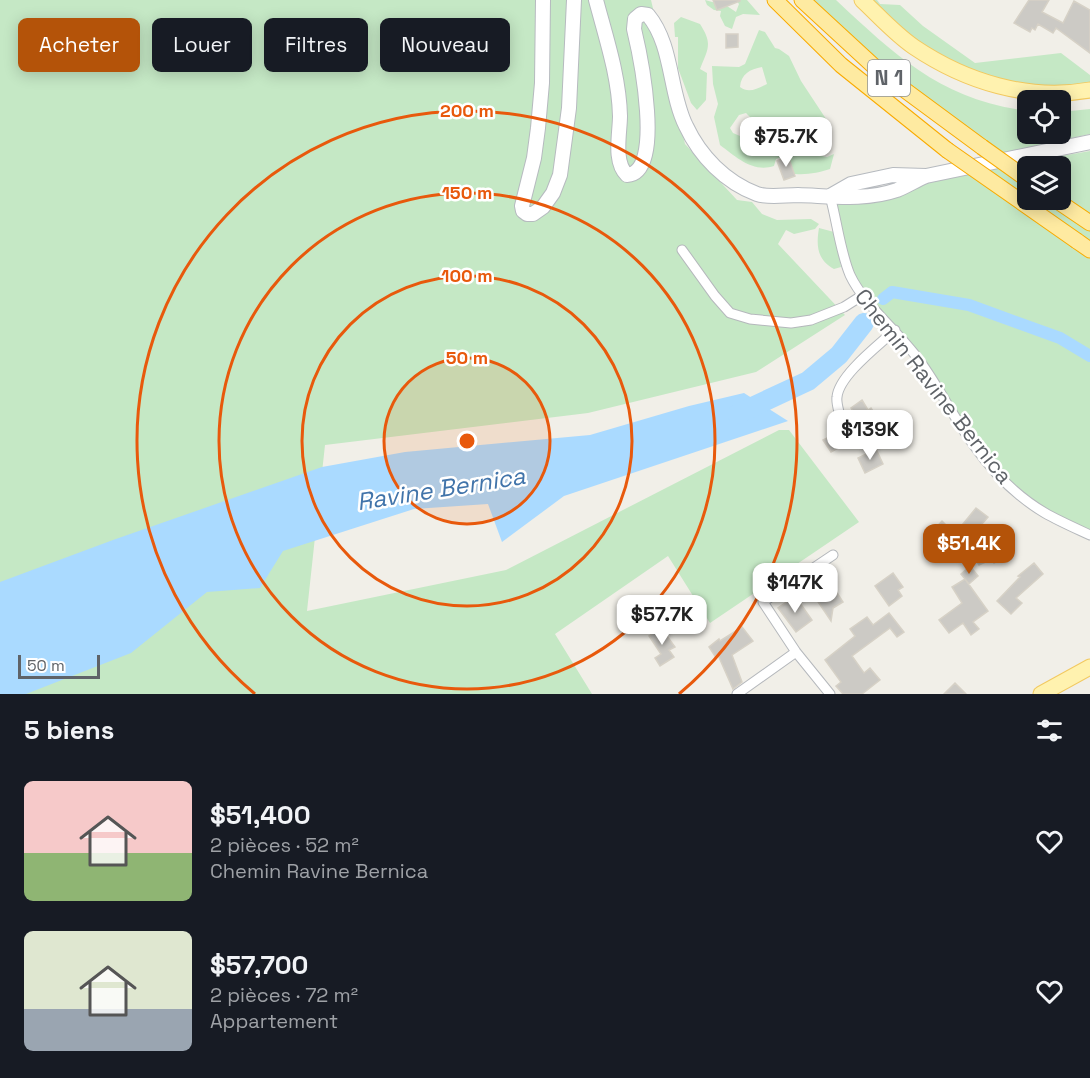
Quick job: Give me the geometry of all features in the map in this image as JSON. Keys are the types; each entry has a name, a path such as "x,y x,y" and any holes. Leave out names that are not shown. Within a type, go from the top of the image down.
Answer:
{"highway":[{"name":"N 1","path":"775,0 841,65 948,150 1084,246"},
{"name":"N 1","path":"802,0 879,71 1017,172"},
{"path":"1071,210 1090,223"}],"main road":[{"path":"543,0 542,83 534,158 522,206 526,214 533,214 543,207 553,193 560,175 568,108 574,0"},
{"path":"596,0 616,78 620,113 619,155 621,169 627,175 634,174 640,169 645,155 648,128 634,29 635,19 641,14 648,15 654,21 685,125 713,166 729,180 759,195 854,198 897,190 926,176"},
{"path":"862,0 912,46 981,82 1006,89 1044,93 1074,93 1090,90"},
{"path":"1026,156 1090,142"},
{"path":"1062,156 1090,152"},
{"path":"831,196 851,184 893,176 926,176 1017,159"},
{"path":"1041,694 1090,667"}],"street":[{"name":"Chemin Ravine Bernica","path":"831,196 849,272 863,295 919,360 973,444 1010,487 1044,513 1090,535"},
{"path":"682,250 714,296 730,313 750,319 791,323 811,320 863,295"},
{"path":"840,416 837,398 840,385 895,330"},
{"path":"830,694 795,652 763,602 833,555"},
{"path":"737,694 795,652"}],"green space":[{"path":"0,0 651,0 685,144 737,200 752,202 762,214 777,220 811,219 819,224 815,229 794,234 786,230 778,244 845,315 756,372 588,413 325,445 307,611 506,570 779,430 789,430 859,522 710,623 668,556 555,634 592,694 0,694"},
{"path":"705,0 727,6 736,12 739,4 736,0 747,0 760,15 743,14 736,17 732,29 725,26 720,16 721,11 714,10 707,5"},
{"path":"802,0 836,0 879,40 945,86 969,97 1017,109 1017,144 1044,144 993,155"},
{"path":"862,0 877,0 880,4 900,5 923,26 975,63 1061,53 1090,75 1090,90 1074,93 1071,90 1057,90 960,73"},
{"path":"681,17 700,24 708,42 700,69 707,73 706,100 697,110 691,103 678,68 678,37 675,37 674,23"},
{"path":"759,30 765,32 775,48 789,56 801,81 830,125 830,135 825,142 814,140 807,142 817,155 827,157 834,154 830,169 810,174 790,173 781,157 776,159 774,166 766,168 752,166 720,145 714,117 718,104 713,84 712,66 739,67 745,64","holes":["762,67 767,84 750,90 740,87 747,73","746,113 759,126 756,135 747,139 733,133 730,128 739,115","802,118 803,136 797,138 790,135 789,124"]},
{"path":"1090,109 1090,134 1071,138 1071,111"},
{"path":"1090,151 1090,535 1044,513 993,469 942,393 853,281 833,196 1017,164 1017,210 1071,210 1071,156 1061,156"},
{"path":"819,228 834,232 841,267 834,269 821,257 818,246"}],"water":[{"path":"744,393 788,421 564,496 502,542 488,504 414,509 283,551 260,588 207,592 131,653 26,694 0,694 0,582 322,467 405,452 590,435 689,406"}],"building":[{"path":"713,0 740,0 740,1 717,10"},
{"path":"1029,0 1049,0 1042,12 1063,23 1074,1 1090,10 1090,53 1056,28 1053,33 1038,24 1035,30 1032,28 1030,32 1014,23"},
{"path":"726,34 738,34 738,47 726,48"},
{"path":"788,156 795,176 784,180 777,161"},
{"path":"862,400 868,410 871,408 880,422 885,419 892,431 872,443 851,408"},
{"path":"833,435 840,447 831,452 823,440"},
{"path":"876,449 883,464 865,473 858,458"},
{"path":"976,508 988,517 974,533 963,524"},
{"path":"942,521 949,528 942,536 947,540 941,546 929,535"},
{"path":"1000,534 1010,555 994,563 992,559 979,565 973,554 992,545 990,539"},
{"path":"1034,563 1043,574 1016,598 1022,603 1011,614 997,601 1020,577 1018,576"},
{"path":"970,566 978,576 969,584 961,574"},
{"path":"893,573 903,587 898,590 902,596 889,606 875,586"},
{"path":"965,579 988,611 973,622 979,629 971,635 963,623 949,633 939,620 962,603 952,587"},
{"path":"821,582 828,592 834,588 843,602 833,608 831,621 810,590"},
{"path":"795,596 812,620 796,632 778,608"},
{"path":"889,613 904,632 897,637 890,628 852,656 864,673 870,668 880,680 862,694 843,694 836,686 841,682 825,660 855,636 850,629 867,617 873,625"},
{"path":"742,627 753,641 732,655 742,682 733,689 718,655 715,656 709,647"},
{"path":"661,628 675,647 669,650 674,657 660,666 655,658 661,654 649,636"},
{"path":"955,683 966,694 944,694"}],"waterway":[{"path":"883,299 892,292 969,305 1060,338 1090,356"},
{"name":"Ravine Bernica","path":"737,414 808,381 839,355 864,323"}]}
